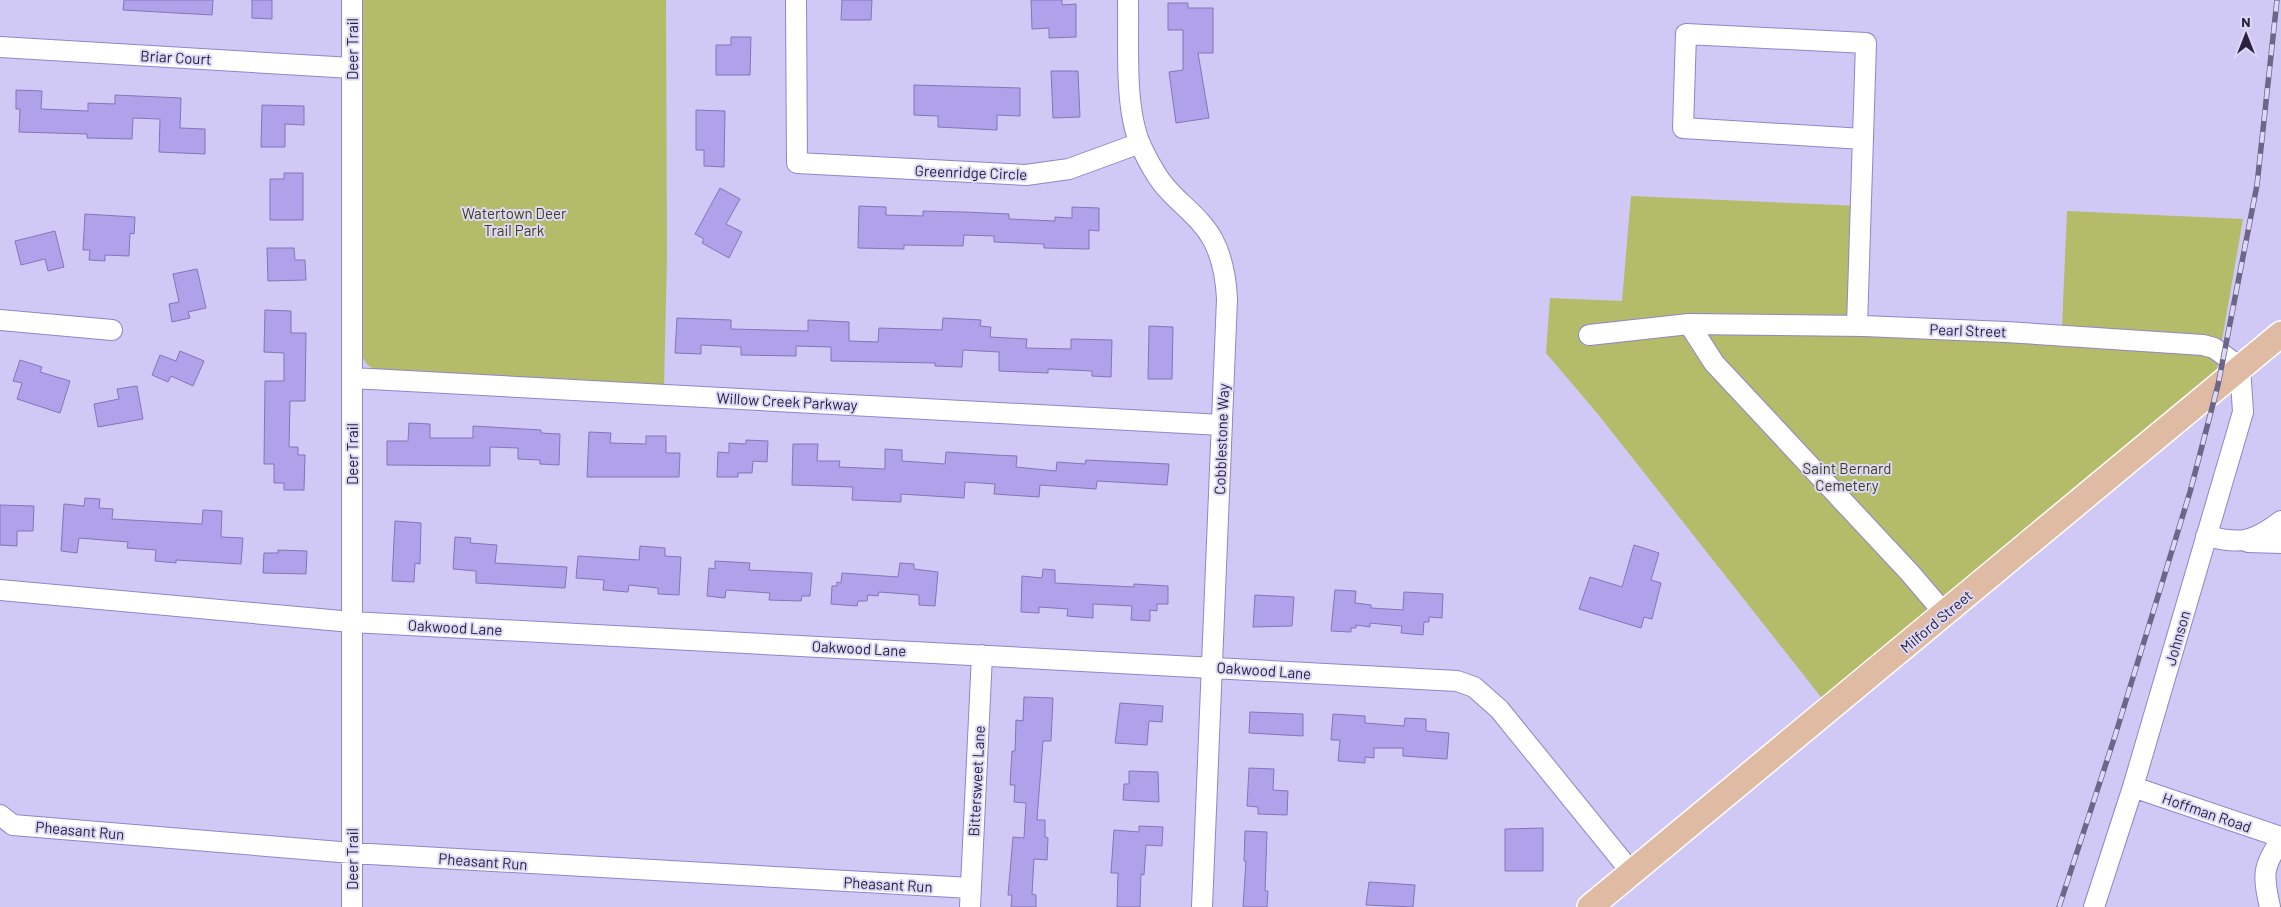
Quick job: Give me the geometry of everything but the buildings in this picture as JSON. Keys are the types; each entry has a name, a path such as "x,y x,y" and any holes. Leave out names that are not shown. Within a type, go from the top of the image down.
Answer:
{"main road":[{"name":"Milford Street","path":"1590,907 2281,334"}],"street":[{"name":"Deer Trail","path":"352,0 352,907"},
{"name":"Greenridge Circle","path":"796,0 797,164 1026,175 1069,169 1140,143"},
{"name":"Cobblestone Way","path":"1128,0 1131,108 1140,143 1152,168 1169,191 1199,220 1212,239 1221,258 1226,278 1227,299 1202,907"},
{"path":"1857,326 1863,139 1866,43 1686,34 1683,128 1863,139"},
{"name":"Briar Court","path":"0,47 352,68"},
{"path":"0,320 112,330"},
{"path":"1690,324 1714,363 1910,573 1945,614"},
{"name":"Pearl Street","path":"1589,336 1690,324 1857,326 2006,332 2203,346 2214,348 2240,367"},
{"name":"Johnson","path":"2094,907 2133,787 2243,412 2240,367"},
{"name":"Willow Creek Parkway","path":"352,378 1222,425"},
{"path":"2233,542 2247,540 2263,533 2281,521"},
{"path":"2206,536 2233,542 2281,543"},
{"name":"Oakwood Lane","path":"0,590 352,622 1457,681 1474,688 1499,709 1632,873"},
{"name":"Bittersweet Lane","path":"970,898 982,655"},
{"name":"Hoffman Road","path":"2133,787 2281,839"},
{"name":"Pheasant Run","path":"0,815 13,825 352,853 970,898"},
{"path":"2270,907 2264,879 2265,867 2281,839"}],"green space":[{"name":"Watertown Deer Trail Park","path":"363,0 666,0 667,257 664,386 374,369 367,364 363,357 361,341"},
{"name":"Saint Bernard Cemetery","path":"1631,196 1861,206 1855,320 2062,327 2067,211 2243,219 2217,369 2078,503 1825,702 1597,413 1546,353 1550,298 1622,301"}],"railway":[{"path":"2059,907 2115,736 2190,492 2218,385 2257,185 2277,0"}]}
